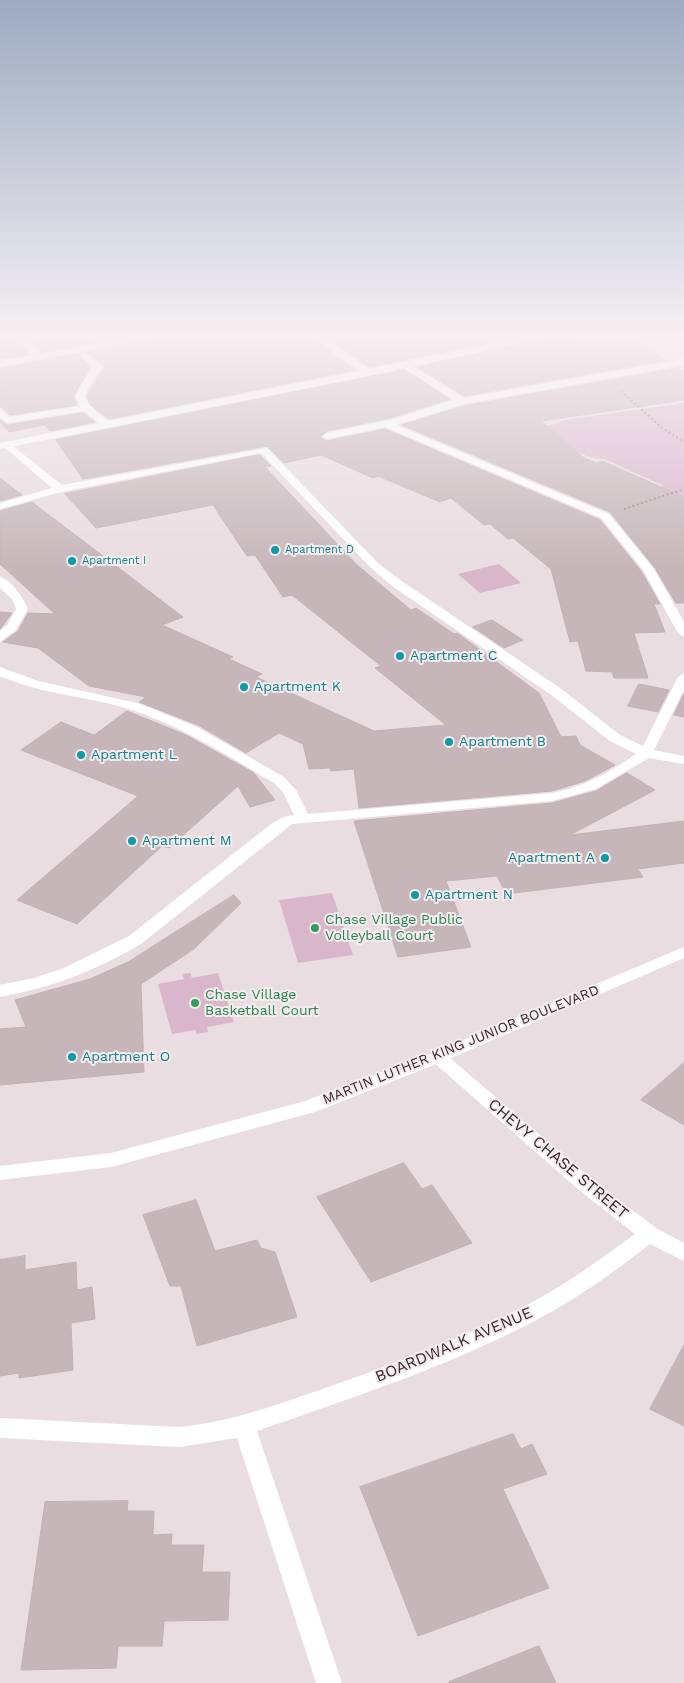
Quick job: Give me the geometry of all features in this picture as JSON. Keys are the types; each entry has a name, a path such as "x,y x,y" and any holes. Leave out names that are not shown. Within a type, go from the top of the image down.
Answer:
{"street":[{"path":"0,412 7,420 63,412"},
{"path":"90,412 107,425"},
{"path":"4,446 175,412"},
{"path":"327,436 386,424 427,412"},
{"path":"386,424 605,516 648,569 684,633"},
{"path":"4,446 60,489"},
{"path":"0,506 60,489 263,450 374,565 396,583 555,691 615,738 646,753 684,760"},
{"path":"0,581 18,599 22,609 12,627 0,638"},
{"path":"0,671 32,685 137,707 192,729 279,780 289,790 302,817"},
{"path":"0,991 68,973 117,951 135,940 276,827 288,820 302,817 566,794 610,778 646,753 684,677"},
{"name":"MARTIN LUTHER KING JUNIOR BOULEVARD","path":"0,1173 110,1160 309,1107 438,1058 684,952"},
{"name":"CHEVY CHASE STREET","path":"438,1058 549,1154 649,1234 684,1253"},
{"name":"BOARDWALK AVENUE","path":"0,1428 179,1437 208,1434 244,1426 411,1366 528,1314 608,1265 649,1234"},
{"path":"244,1426 329,1683"}],"path":[{"path":"644,412 661,427 684,442"},
{"path":"605,516 684,489"}],"shaded area":[{"path":"625,412 684,412 684,500 666,491 662,485 604,459 589,457 543,437 509,432 551,425 566,420"},
{"path":"499,564 521,583 480,593 458,574"},
{"name":"Chase Village Public Volleyball Court","path":"332,893 353,955 298,963 279,900"},
{"name":"Chase Village Basketball Court","path":"190,973 192,978 218,973 234,1022 207,1027 208,1032 197,1034 195,1030 172,1034 158,984 184,979 182,974"}],"building":[{"path":"6,412 33,412 10,415"},
{"path":"99,412 146,412 109,419"},
{"path":"197,412 410,412 390,418 327,431 320,437 327,441 385,429 600,520 641,571 660,604 654,604 665,632 634,633 648,678 614,678 612,672 586,671 578,641 570,642 551,569 513,538 508,539 490,524 484,525 451,498 440,502 378,476 373,478 321,455 284,463 267,446 83,479 56,440"},
{"path":"446,412 605,412 541,421 584,458 596,463 602,461 684,497 684,603 676,603 655,568 610,512 402,425"},
{"path":"83,413 95,422 50,431 45,425 9,432 0,422 0,419 7,425"},
{"path":"260,455 271,466 265,467 357,565 411,610 416,608 454,634 457,633 539,693 561,737 576,736 580,745 615,765 585,781 552,791 359,808 354,769 331,771 330,768 309,769 303,744 279,733 246,753 198,725 139,702 146,697 89,686 38,648 3,642 18,631 28,613 55,614 0,564 0,511 32,502 183,617 162,625 233,657 229,659 262,674 256,677 374,731 446,725 375,668 381,666 292,595 283,597 255,555 247,556 213,505 96,528 65,494"},
{"path":"0,478 22,495 0,501"},
{"path":"0,612 12,613 0,629"},
{"path":"492,620 523,640 504,648 473,627"},
{"path":"639,684 669,690 658,712 628,706"},
{"path":"684,694 684,717 674,715"},
{"path":"127,711 186,735 254,773 275,800 250,807 238,786 169,848 162,846 77,924 17,900 138,796 21,750 61,722 94,735"},
{"path":"627,773 655,790 570,835 684,821 684,863 638,869 643,877 506,894 497,876 446,881 471,947 398,957 354,821 552,803 596,791"},
{"path":"234,895 241,903 194,949 141,984 144,1072 0,1085 0,1029 26,1027 15,1000 90,979 128,962"},
{"path":"684,1063 684,1125 641,1100"},
{"path":"404,1163 422,1189 432,1185 472,1243 371,1282 317,1197"},
{"path":"196,1200 215,1251 257,1240 261,1248 275,1252 297,1317 197,1346 181,1286 170,1286 143,1215"},
{"path":"25,1256 25,1270 76,1262 77,1290 92,1287 95,1319 71,1323 73,1370 19,1378 19,1373 0,1376 0,1260"},
{"path":"684,1345 684,1426 650,1409"},
{"path":"513,1434 521,1449 532,1444 547,1474 503,1489 549,1588 418,1636 360,1487"},
{"path":"128,1501 127,1511 154,1511 153,1535 172,1534 171,1545 204,1545 202,1572 230,1572 228,1620 164,1621 162,1646 118,1646 116,1668 21,1670 45,1502"},
{"path":"539,1646 556,1683 449,1683 449,1682"}],"place":[{"name":"Apartment D","path":"275,550"},
{"name":"Apartment I","path":"72,561"},
{"name":"Apartment C","path":"400,656"},
{"name":"Apartment K","path":"244,687"},
{"name":"Apartment B","path":"449,742"},
{"name":"Apartment L","path":"81,755"},
{"name":"Apartment M","path":"132,841"},
{"name":"Apartment A","path":"605,858"},
{"name":"Apartment N","path":"415,895"},
{"name":"Chase Village Public Volleyball Court","path":"315,928"},
{"name":"Chase Village Basketball Court","path":"195,1003"},
{"name":"Apartment O","path":"72,1057"}]}
